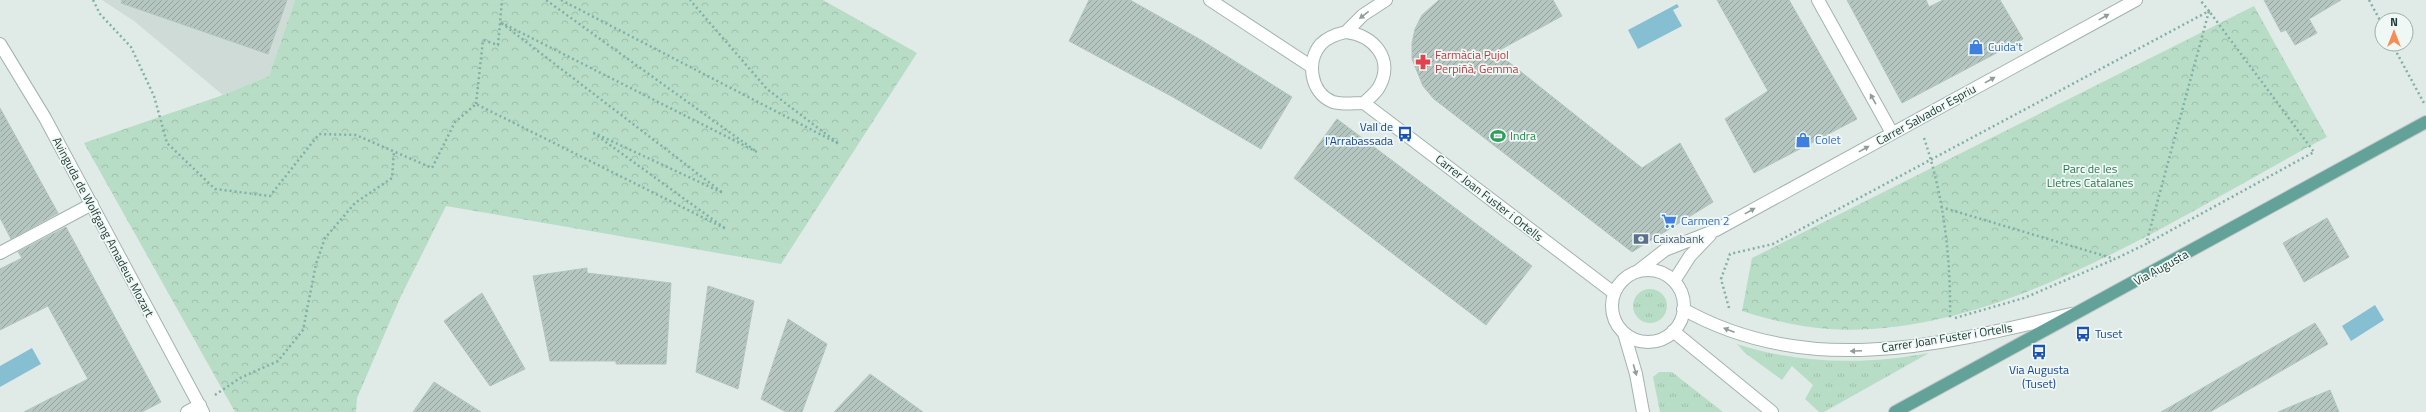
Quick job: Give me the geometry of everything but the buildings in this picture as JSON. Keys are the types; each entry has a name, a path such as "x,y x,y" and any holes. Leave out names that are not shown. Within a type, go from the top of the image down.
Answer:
{"main road":[{"name":"Via Augusta","path":"1895,412 2143,278 2426,122"}],"street":[{"path":"1210,0 1312,67"},
{"path":"1346,32 1363,15 1386,0"},
{"path":"1818,0 1892,133"},
{"name":"Carrer Salvador Espriu","path":"1638,271 1666,250 1716,230 2136,0"},
{"path":"1346,32 1365,36 1377,47 1384,62 1384,76 1379,88 1364,103 1345,104 1327,98 1318,89 1313,79 1312,67 1314,54 1322,43 1333,35 1346,32"},
{"name":"Avinguda de Wolfgang Amadeus Mozart","path":"0,44 45,118 202,409"},
{"name":"Carrer Joan Fuster i Ortells","path":"1364,103 1614,293"},
{"path":"0,253 92,204"},
{"name":"Carrer Salvador Espriu","path":"1674,281 1690,256 1716,230"},
{"path":"1624,333 1638,340 1654,341 1673,331 1683,314 1680,290 1674,281 1664,273 1649,270 1638,271 1621,282 1614,293 1612,311 1616,322 1624,333 1636,374 1643,412"},
{"name":"Carrer Joan Fuster i Ortells","path":"1683,309 1726,330 1773,344 1846,352 1906,348 1991,333 2074,314"},
{"path":"1673,331 1772,412"},
{"path":"187,412 202,409"}],"path":[{"path":"94,0 100,14 131,47 154,96 167,143 215,190 270,196 319,134 356,135 432,168 456,122 476,104 483,40 498,45 502,0"},
{"path":"500,22 757,152 546,0"},
{"path":"561,0 839,144 767,89 690,0"},
{"path":"1942,321 2024,298 2115,260 2314,152 2200,0"},
{"path":"2369,0 2376,12"},
{"path":"1729,309 1721,279 1730,254 1773,244 1932,161 2209,11"},
{"path":"2146,244 2209,11"},
{"path":"476,104 726,229 592,132 723,193 500,22"},
{"path":"2396,52 2426,107"},
{"path":"1918,119 1938,180 1950,273 1950,320"},
{"path":"202,409 240,378 278,361 303,330 316,264 325,238 355,203 392,178 394,151"},
{"path":"1941,208 2115,260"}],"shaded area":[{"path":"102,0 295,0 269,76 223,95 134,21"}],"green space":[{"path":"295,0 823,0 917,53 781,264 446,206 401,296 357,398 356,412 235,412 84,143 223,95 269,76"},
{"name":"Parc de les Lletres Catalanes","path":"2254,6 2327,137 2150,234 2087,266 2023,293 1958,314 1893,327 1828,329 1785,323 1742,311 1752,258"},
{"path":"1650,289 1662,294 1667,306 1662,318 1650,323 1638,318 1633,306 1638,294"},
{"path":"1737,344 1760,351 1808,359 1857,361 1905,357 1929,353 1824,412 1819,412 1805,399 1813,385 1792,366 1782,380 1745,353"},
{"path":"1659,372 1672,372 1723,412 1660,412 1653,377"}],"water":[{"path":"1677,4 1679,7 1673,10 1682,26 1638,49 1628,30"},
{"path":"2375,305 2384,320 2351,341 2342,326"},
{"path":"32,348 41,364 0,387 0,366"}],"place":[{"name":"Cuida't","path":"1976,47"},
{"name":"Farmàcia Pujol Perpiñà, Gemma","path":"1423,62"},
{"name":"Vall de l'Arrabassada","path":"1405,134"},
{"name":"Indra","path":"1498,136"},
{"name":"Colet","path":"1803,140"},
{"name":"Carmen 2","path":"1669,221"},
{"name":"Caixabank","path":"1641,239"},
{"name":"Tuset","path":"2083,334"},
{"name":"Via Augusta (Tuset)","path":"2039,352"}]}
